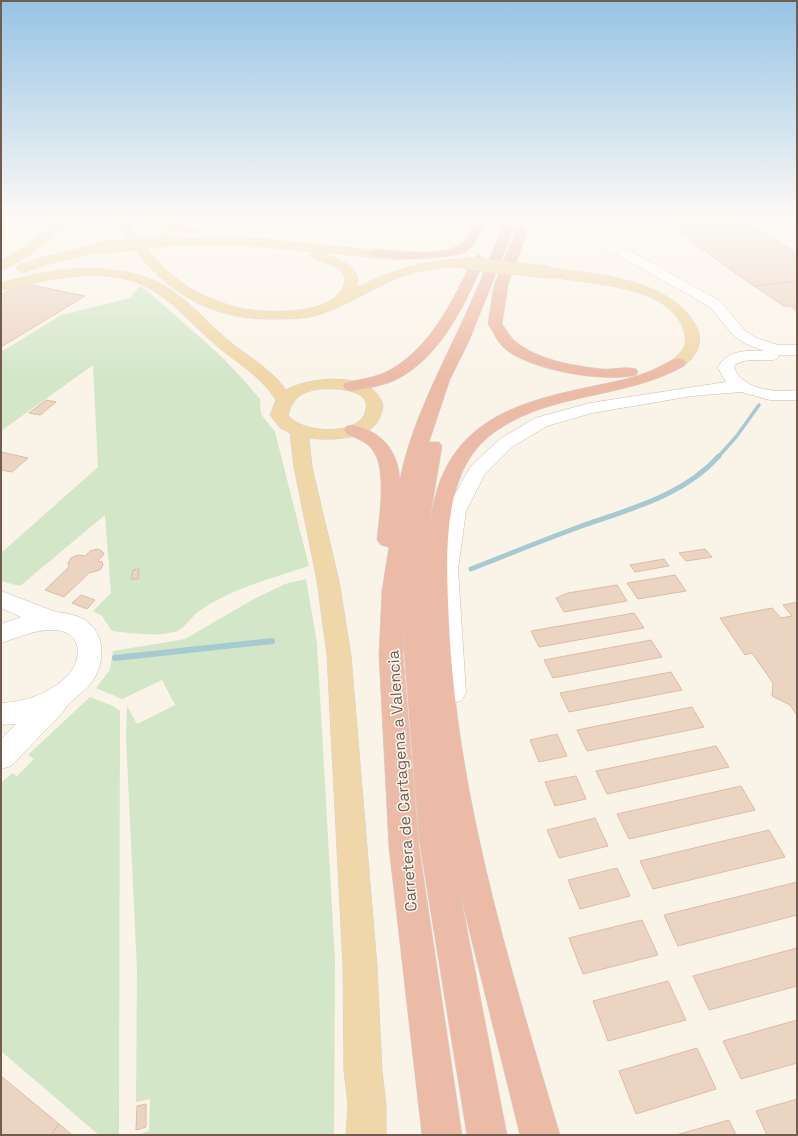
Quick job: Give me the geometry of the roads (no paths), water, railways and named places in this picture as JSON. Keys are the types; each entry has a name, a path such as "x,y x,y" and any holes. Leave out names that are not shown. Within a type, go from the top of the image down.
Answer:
{"highway":[{"path":"351,386 388,377 417,358 440,330 470,281 474,271"},
{"name":"Carretera de Cartagena a Valencia","path":"442,1135 404,847 391,655 393,591 410,478 420,441 442,380 461,341 490,271"},
{"path":"507,271 502,285 495,324 510,344 527,356 553,365 603,374 653,370 678,363"},
{"name":"Carretera de Cartagena a Valencia","path":"461,341 435,434 419,515 415,584 416,650 434,839 487,1135"},
{"path":"540,1135 503,1002 470,866 448,754 438,676 435,611 437,535 452,473 464,454 480,435 517,412 567,396 618,386 664,372 678,363"},
{"path":"353,430 379,445 388,463 391,485 384,595 391,655"}],"main road":[{"path":"1,278 19,271"},
{"path":"151,271 188,311"},
{"path":"162,271 179,287 212,306 236,313 274,316 313,312 341,301 392,276 407,271"},
{"path":"341,301 350,291 353,280 349,271"},
{"path":"539,271 616,282 639,289 679,309 689,321 693,333 693,345 689,354 678,363"},
{"path":"1,287 28,279 63,274 119,275 149,283 160,289 188,311 221,341 274,385 284,400"},
{"path":"331,384 351,386 369,395 376,407 368,422 353,430 326,435 299,431 287,425 281,417 280,409 284,400 296,391 312,386 331,384"},
{"path":"299,431 303,467 328,581 339,654 360,966 363,1071 367,1105 366,1135"}],"street":[{"path":"658,271 715,304 739,333 762,346 776,350 790,357"},
{"path":"739,333 741,342 752,349 790,357"},
{"path":"745,387 729,375 727,368 728,363 734,358 743,355 790,357"},
{"path":"448,754 453,692 447,569 456,511 477,470 506,443 541,422 590,408 692,390 726,387 745,387 768,394 789,395 797,403"},
{"path":"1,599 52,621"},
{"path":"1,634 23,625 52,621 67,623 78,629 87,638 90,648 89,659 83,673 42,717 1,757"},
{"path":"1,714 32,710 51,702 65,692"}],"waterway":[{"path":"718,457 736,437 759,405"},
{"path":"471,569 672,492 689,482 718,457"},
{"path":"115,658 272,641"}]}
